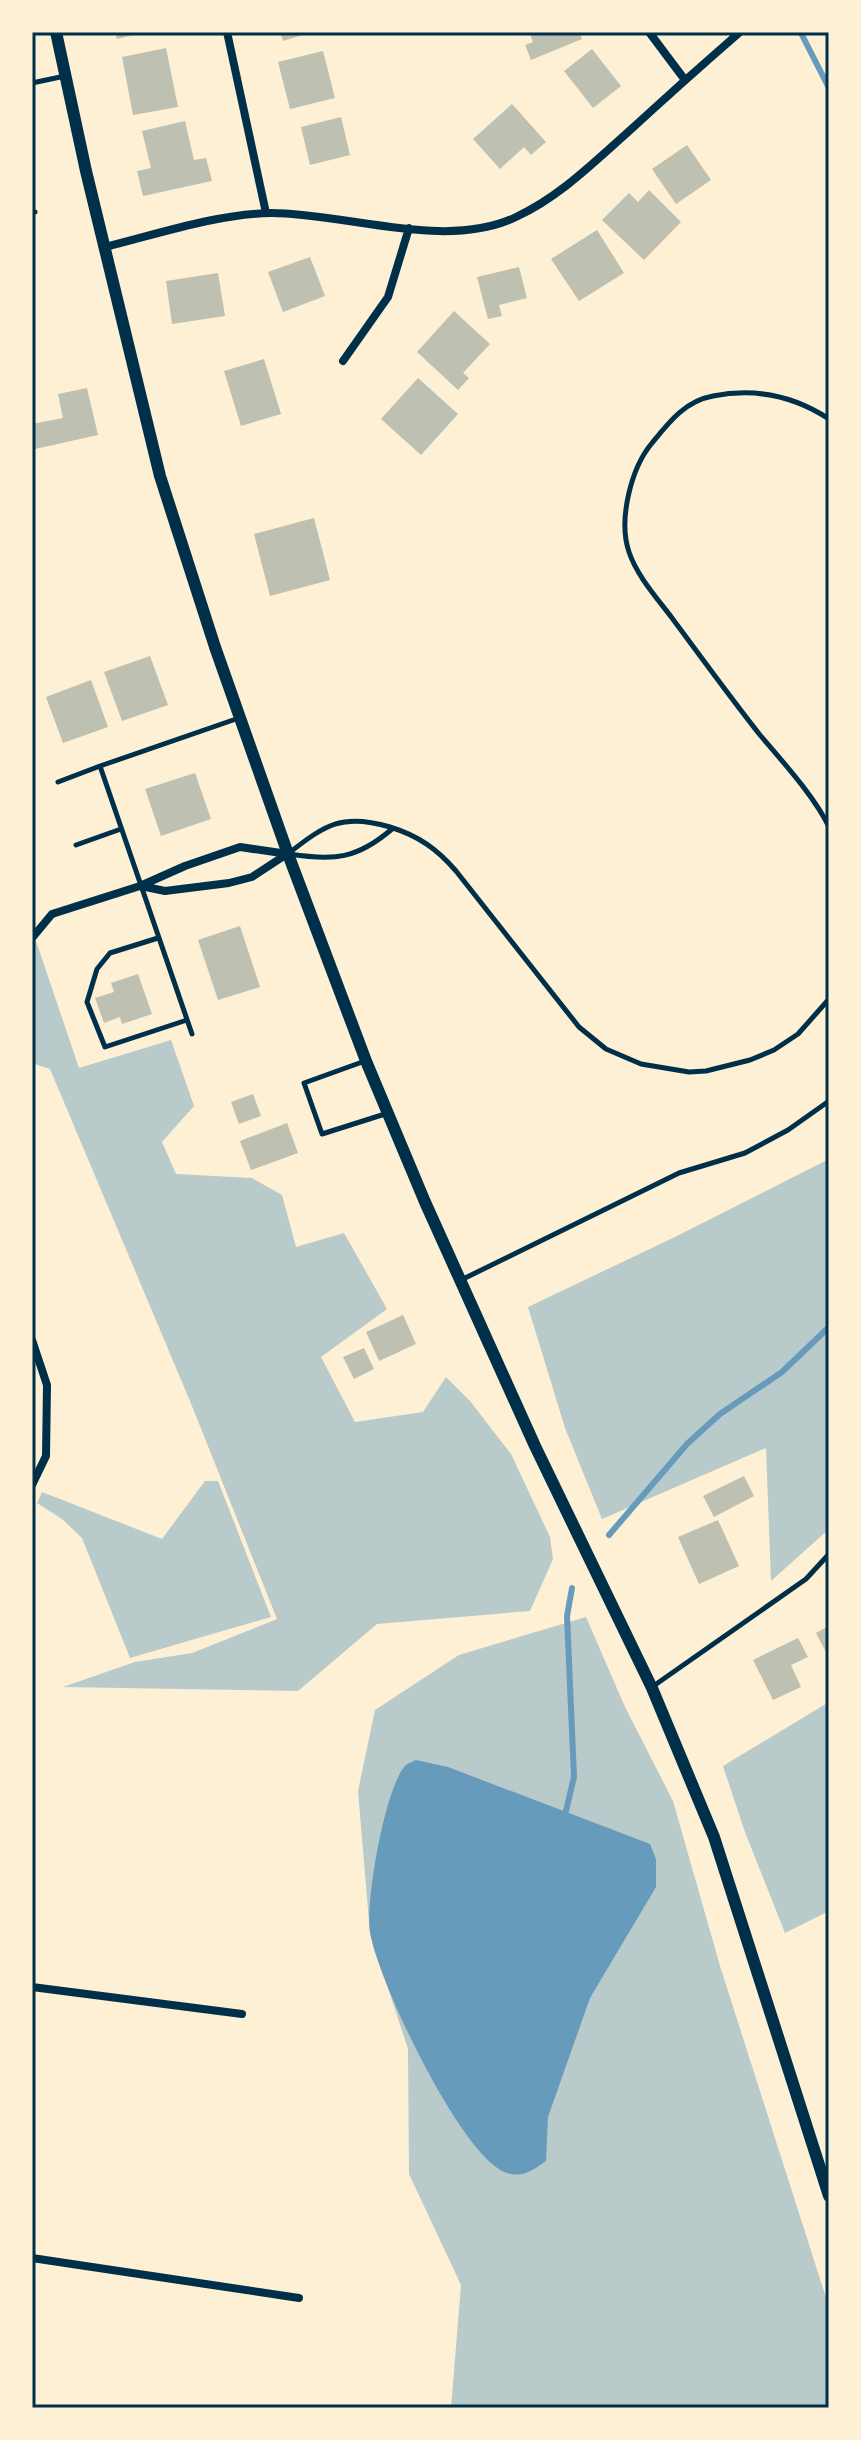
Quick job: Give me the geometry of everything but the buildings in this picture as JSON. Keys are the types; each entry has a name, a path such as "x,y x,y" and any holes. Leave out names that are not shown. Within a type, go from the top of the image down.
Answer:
{"street":[{"path":"56,32 160,476 288,854 388,1114 535,1446 652,1688 714,1837 829,2196"},
{"path":"227,32 266,213"},
{"path":"649,32 685,80"},
{"path":"105,247 266,213 304,213 409,228 466,231 514,219 554,196 740,32"},
{"path":"343,361 388,297 409,228"},
{"path":"32,938 52,914 140,886 240,847 288,854"},
{"path":"140,886 165,891 229,883 252,877 288,854"},
{"path":"32,1340 47,1385 46,1456 32,1485"},
{"path":"32,1987 242,2014"},
{"path":"32,2258 299,2298"}],"lane":[{"path":"32,83 66,75"},
{"path":"829,419 781,397 758,393 705,398 686,406 644,452 632,482 626,511 629,551 649,587 829,827"},
{"path":"58,782 240,718"},
{"path":"100,766 192,1034"},
{"path":"288,854 314,833 343,821 364,819 413,834 438,851 579,1027 606,1049 641,1064 689,1072 750,1060 774,1050 798,1034 829,999"},
{"path":"288,854 326,859 350,854 377,842 392,828"},
{"path":"76,845 121,829"},
{"path":"158,938 110,953 97,969 87,1002 105,1047 187,1020"},
{"path":"366,1061 304,1083 322,1134 388,1114"},
{"path":"460,1280 679,1173 745,1153 788,1130 829,1101"},
{"path":"652,1688 806,1579 829,1554"}],"shaded area":[{"path":"34,935 79,1068 171,1040 194,1106 162,1142 176,1174 252,1178 282,1195 296,1247 344,1233 387,1309 321,1357 355,1422 423,1412 446,1377 470,1401 511,1454 550,1537 553,1559 530,1611 377,1624 298,1691 63,1687 135,1662 192,1653 277,1619 190,1401 50,1069 32,1063"},
{"path":"829,1159 829,1529 771,1581 766,1448 602,1519 565,1428 528,1307"},
{"path":"205,1481 218,1481 271,1617 130,1658 82,1538 62,1519 37,1503 42,1492 162,1539"},
{"path":"586,1617 625,1707 673,1801 720,1966 829,2307 829,2408 451,2408 461,2285 409,2174 408,2049 370,1933 358,1791 375,1710 459,1655"},
{"path":"829,1702 829,1911 785,1933 723,1766"}],"water":[{"path":"416,1760 448,1767 650,1844 656,1859 656,1887 590,1998 548,2117 546,2161 523,2174 507,2173 488,2161 446,2103 424,2065 388,1988 370,1932 378,1846 390,1797 405,1766"}],"waterway":[{"path":"802,35 829,88"},
{"path":"609,1535 687,1444 720,1414 782,1372 829,1327"},
{"path":"566,1811 574,1777 567,1616 572,1588"}]}
